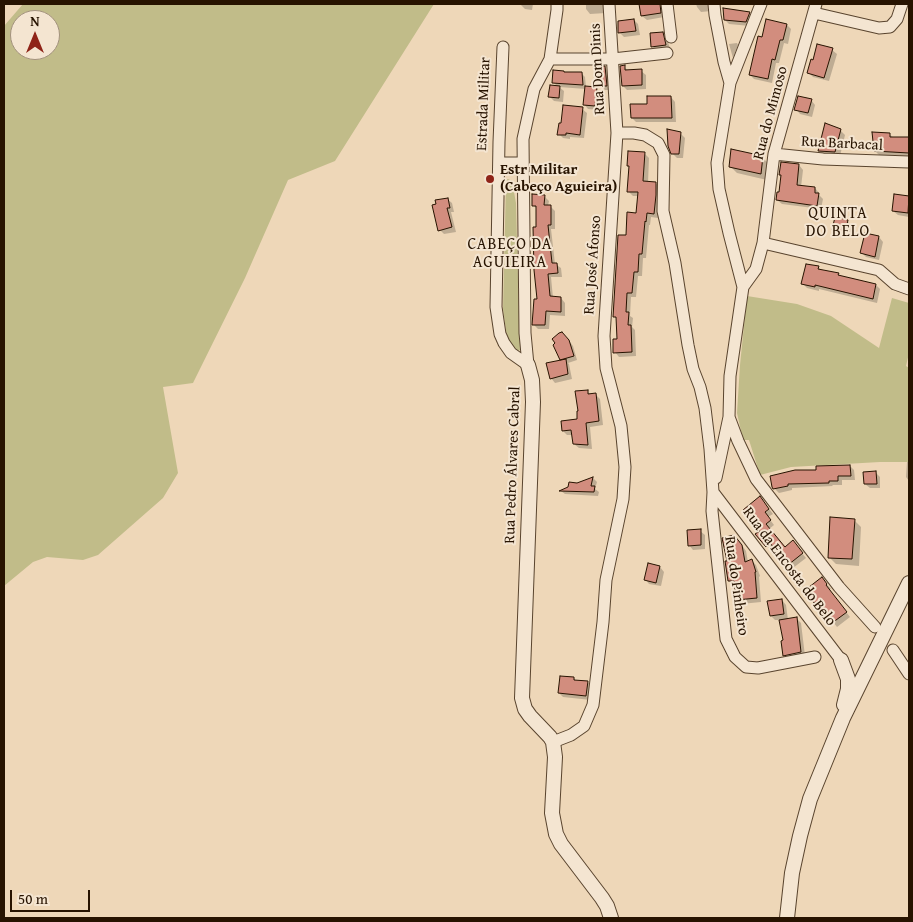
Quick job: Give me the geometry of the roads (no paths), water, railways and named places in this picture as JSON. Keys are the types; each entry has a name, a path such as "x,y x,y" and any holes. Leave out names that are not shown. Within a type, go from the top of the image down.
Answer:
{"street":[{"name":"Rua Pedro Álvares Cabral","path":"553,742 525,710 522,698 533,402 532,380 528,365 525,333 522,163 523,139 534,89 550,60 557,4"},
{"name":"Rua Dom Dinis","path":"609,4 614,60 617,133"},
{"path":"667,4 671,37"},
{"path":"714,4 724,62 730,83"},
{"path":"713,492 729,417 730,376 744,288 719,189 717,162 730,83 761,4"},
{"path":"815,8 879,28 890,27 894,23 902,4"},
{"name":"Rua do Mimoso","path":"744,288 756,270 763,244 774,154 815,8"},
{"name":"Estrada Militar","path":"503,47 496,307 500,334 504,343 510,352 528,365"},
{"path":"550,60 614,60 668,53"},
{"path":"617,133 634,132 645,135 658,143 664,155 663,211 675,263 693,369 705,408 713,492"},
{"name":"Rua José Afonso","path":"553,742 571,735 584,726 593,705 606,580 623,499 625,467 621,426 606,368 604,336 617,133"},
{"name":"Rua Barbacal","path":"774,154 823,160 909,162"},
{"name":"Estrada Militar","path":"499,163 522,163"},
{"path":"763,244 879,270 896,284 909,289"},
{"path":"729,417 756,480 839,587 875,627"},
{"name":"Rua do Pinheiro","path":"713,492 712,511 726,639 735,657 746,667 758,668 815,657"},
{"name":"Rua da Encosta do Belo","path":"713,492 850,671"},
{"path":"787,918 792,873 800,836 810,799 843,718 850,671 872,659 908,586"},
{"path":"893,650 909,674"},
{"path":"553,742 555,757 552,813 556,834 561,844 602,898 607,906 610,918"}],"place":[{"name":"Estr Militar (Cabeço Aguieira)","path":"490,179"}],"district":[{"name":"QUINTA DO BELO","path":"838,223"},
{"name":"CABEÇO DA AGUIEIRA","path":"510,254"}]}
